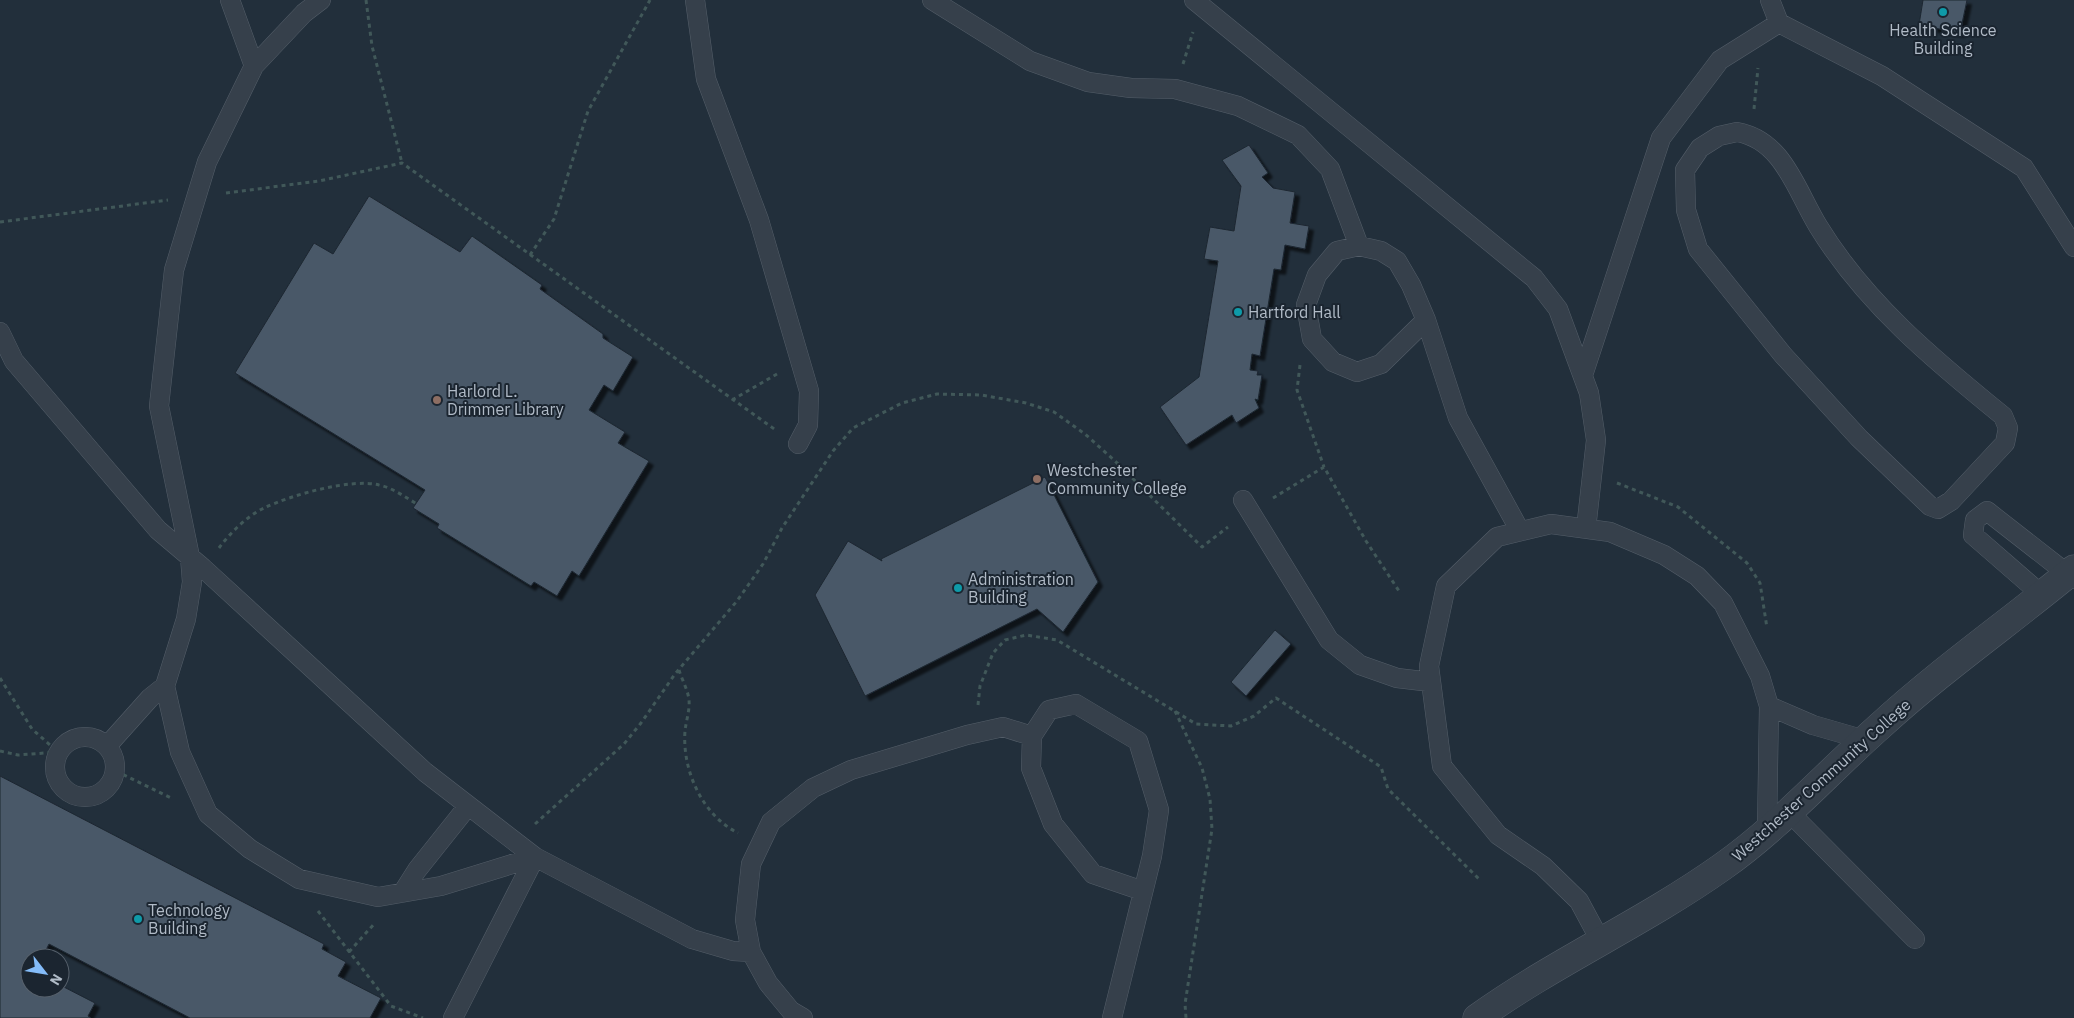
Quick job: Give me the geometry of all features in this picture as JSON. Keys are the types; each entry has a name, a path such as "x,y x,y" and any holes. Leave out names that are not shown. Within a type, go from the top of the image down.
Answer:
{"street":[{"name":"Westchester Community College","path":"1477,1018 1514,991 1654,912 1723,866 1789,812 1865,740 1940,675 2042,595 2072,574"}],"lane":[{"path":"230,0 254,66"},
{"path":"321,0 304,13 254,66 206,162 174,270 159,406 197,563 186,619 165,686 180,752 208,814 250,849 299,879 378,897 441,886 535,857"},
{"path":"695,0 706,79 759,220 810,391 808,426 798,444"},
{"path":"932,0 1030,61 1088,82 1131,88 1175,89 1238,106 1298,135 1330,169 1359,246"},
{"path":"1770,0 1779,23 1882,76 2024,168 2074,247"},
{"path":"1197,3 1534,278 1558,309 1589,393 1596,440 1586,529"},
{"path":"1583,375 1661,138 1720,60 1779,23"},
{"path":"1737,132 1751,134 1773,148 1818,226 1852,276 1887,314 1936,362 2003,416 2008,428 2005,443 1951,501 1938,508 1930,506 1859,438 1783,355 1698,249 1686,210 1685,170 1700,148 1719,136 1737,132"},
{"path":"1426,320 1381,364 1357,372 1333,362 1312,339 1306,305 1317,276 1337,251 1359,246 1381,251 1397,262 1412,285 1426,320 1458,418 1520,531"},
{"path":"0,332 14,361 158,530 197,563 425,772 535,857 692,939 733,951 751,952"},
{"path":"1951,501 1975,520"},
{"path":"1246,506 1329,640 1360,665 1398,678 1430,682"},
{"path":"2042,595 1973,535 1975,520 1987,512 2072,574"},
{"path":"1601,942 1579,901 1542,866 1498,835 1442,766 1429,666 1446,586 1497,537 1552,524 1610,532 1664,554 1697,576 1723,603 1760,676 1769,706 1767,830"},
{"path":"107,746 150,698 165,686"},
{"path":"1112,1018 1152,856 1159,810 1138,740 1076,704 1049,710 1032,736 1031,768 1053,824 1093,874 1143,891"},
{"path":"1769,706 1813,725 1865,740"},
{"path":"803,1018 791,1011 768,983 751,952 745,920 751,864 772,822 813,788 851,770 967,735 1003,727 1032,736"},
{"path":"81,737 91,737 107,746 115,762 113,780 100,794 80,798 63,789 57,781 55,761 58,752 72,740 81,737"},
{"path":"403,892 468,806"},
{"path":"1789,812 1915,939"},
{"path":"454,1018 535,857"}],"path":[{"path":"366,0 372,46 402,163 732,400 826,462"},
{"path":"530,255 554,218 588,111 650,0"},
{"path":"1175,89 1197,3"},
{"path":"1751,134 1761,34"},
{"path":"0,222 319,181 402,163"},
{"path":"1312,339 1300,365 1297,390 1324,467 1366,541 1399,591"},
{"path":"732,400 802,361"},
{"path":"516,841 624,744 679,670 737,601 763,564 782,528 826,462 853,428 902,403 937,394 981,395 1054,412 1085,434 1115,461 1202,547 1246,506 1324,467"},
{"path":"197,563 230,533 264,508 323,488 367,484 379,485 392,489 417,504"},
{"path":"977,710 980,686 993,653 1005,640 1026,635 1057,640 1196,724 1231,726 1254,716 1276,698 1381,767 1388,789 1480,880"},
{"path":"679,670 689,700 685,732 686,757 692,782 708,807 730,829 747,838"},
{"path":"0,678 32,729 58,752"},
{"path":"1174,710 1202,768 1210,799 1212,829 1185,1004 1186,1018"},
{"path":"0,751 18,755 58,752"},
{"path":"115,770 181,804 208,814"},
{"path":"299,879 316,908 391,1006 423,1018"}],"building":[{"name":"Health Science Building","path":"1923,0 1967,0 1960,33 1919,25"},
{"name":"Hartford Hall","path":"1249,145 1268,173 1262,177 1273,188 1295,192 1290,223 1309,226 1305,249 1285,245 1281,270 1274,269 1260,356 1252,354 1250,370 1258,371 1257,375 1262,375 1258,400 1255,399 1259,408 1236,423 1232,415 1186,445 1160,407 1199,377 1218,261 1204,259 1210,227 1234,231 1241,186 1222,160"},
{"name":"Harlord L. Drimmer Library","path":"369,196 460,252 472,236 542,285 540,289 603,334 603,338 633,357 613,391 604,385 589,410 625,432 618,443 649,461 579,576 572,571 557,596 534,582 531,586 437,528 439,524 413,508 425,490 235,373 314,243 333,254"},
{"name":"Administration Building","path":"1045,477 1098,582 1063,632 1037,609 865,696 815,595 848,541 882,561 881,559"},
{"path":"1275,630 1291,644 1246,696 1231,682"},
{"name":"Technology Building","path":"0,776 324,944 322,949 346,962 338,976 381,998 370,1018 190,1018 70,955 70,948 57,948 49,944 47,948 20,948 20,998 70,998 70,990 95,1003 88,1016 91,1018 0,1018"}],"place":[{"name":"Health Science Building","path":"1943,12"},
{"name":"Hartford Hall","path":"1238,312"},
{"name":"Harlord L. Drimmer Library","path":"437,400"},
{"name":"Westchester Community College","path":"1037,479"},
{"name":"Administration Building","path":"958,588"},
{"name":"Technology Building","path":"138,919"}]}
